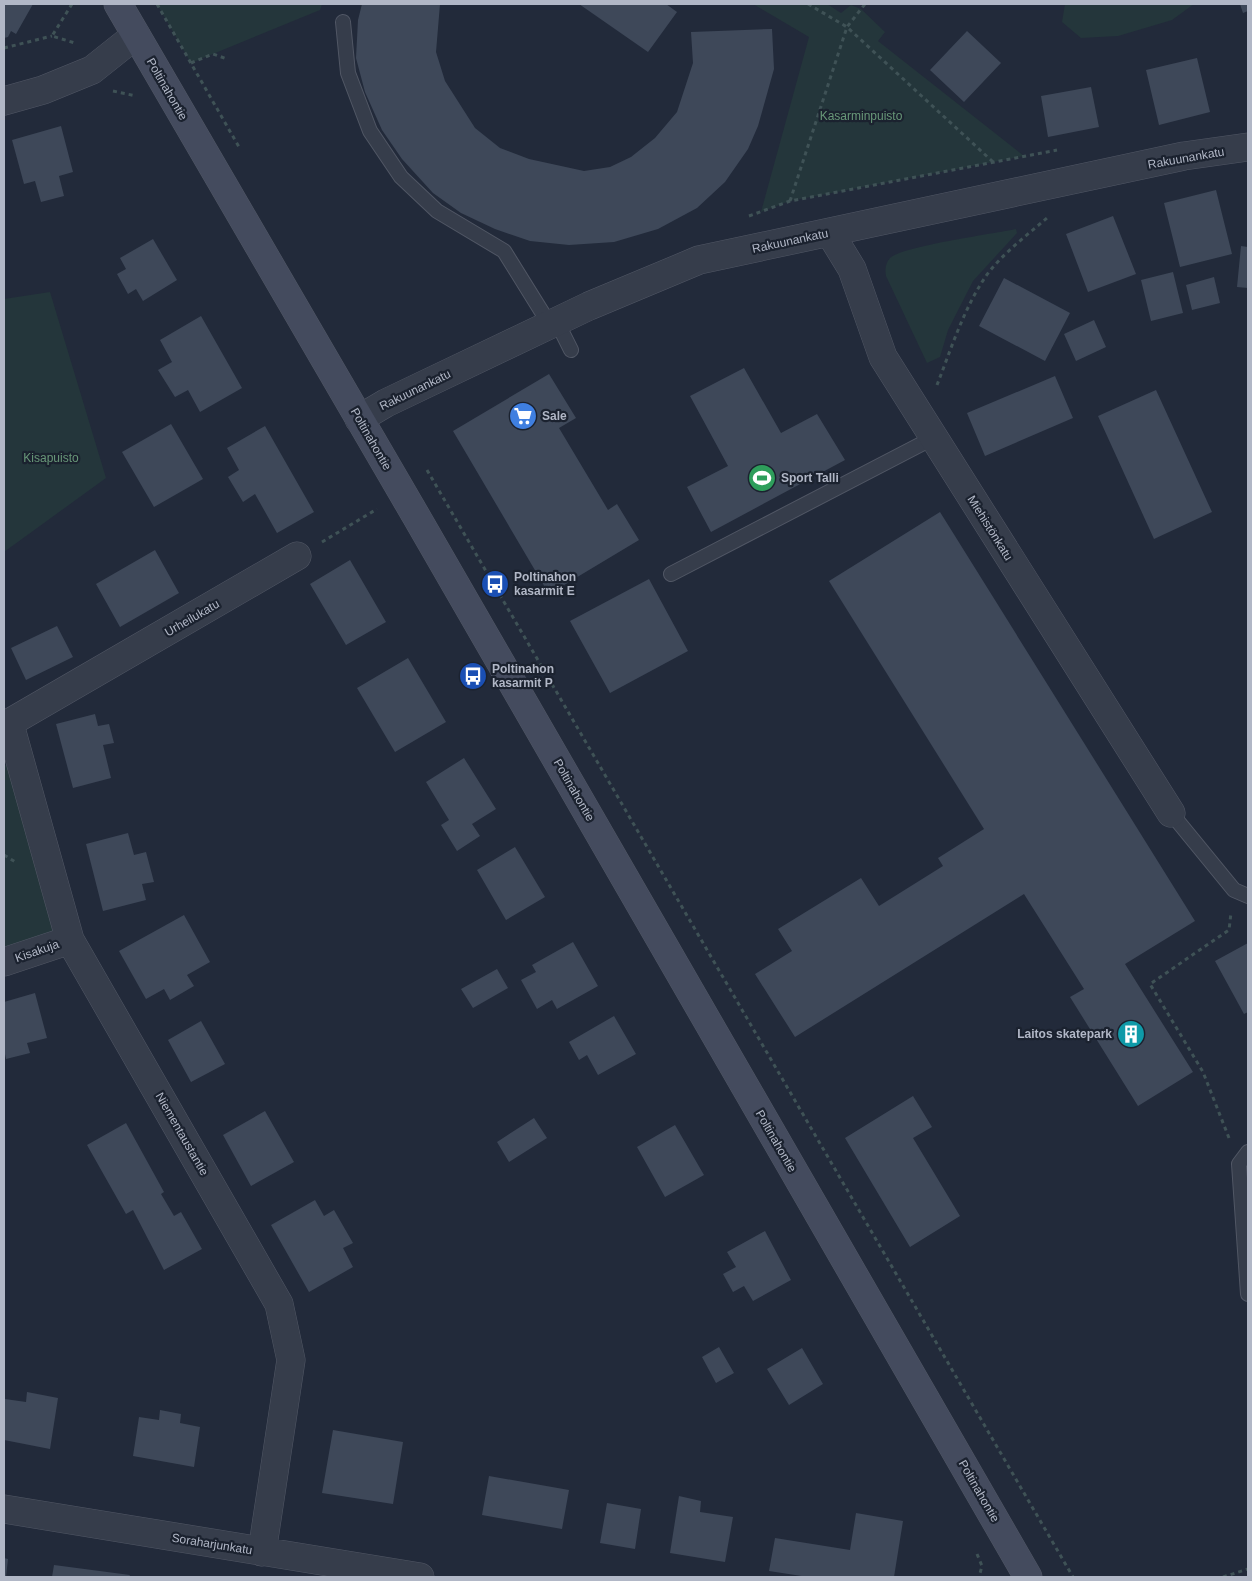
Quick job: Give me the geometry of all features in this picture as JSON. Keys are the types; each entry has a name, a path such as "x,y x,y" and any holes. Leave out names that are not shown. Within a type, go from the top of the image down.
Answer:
{"main road":[{"name":"Poltinahontie","path":"118,4 1028,1577"}],"street":[{"path":"4,101 43,90 92,70 136,35"},
{"name":"Rakuunankatu","path":"359,419 386,403 554,323 699,260 1184,156 1248,147"},
{"name":"Miehistönkatu","path":"830,233 852,269 883,357 1171,813"},
{"name":"Urheilukatu","path":"7,725 297,556"},
{"name":"Niementaustantie","path":"7,725 70,940 279,1304 291,1360 262,1552"},
{"name":"Kisakuja","path":"4,962 70,940"},
{"name":"Soraharjunkatu","path":"4,1509 420,1577"}],"lane":[{"path":"342,22 348,73 370,131 402,176 437,211 504,251 571,350"},
{"path":"671,574 933,438"},
{"path":"1171,813 1234,890 1248,896"},
{"path":"1248,1152 1239,1164 1248,1294"}],"path":[{"path":"52,36 72,4"},
{"path":"157,4 241,150"},
{"path":"808,4 847,27 993,162"},
{"path":"790,201 847,27 865,4"},
{"path":"4,48 52,36 79,45"},
{"path":"191,64 213,54 226,59"},
{"path":"936,386 954,341 986,276 1005,255 1053,212"},
{"path":"422,463 1073,1577"},
{"path":"297,556 380,508"},
{"path":"1234,890 1229,930 1150,984 1203,1072 1239,1164"},
{"path":"1223,1577 1248,1569"}],"green space":[{"path":"157,4 322,4 320,10 191,63"},
{"name":"Kasarminpuisto","path":"753,4 827,4 841,13 851,5 861,9 885,32 878,41 1024,156 790,201 761,212 809,37"},
{"path":"1065,4 1194,4 1172,20 1118,36 1081,38 1062,22"},
{"path":"1016,229 1017,233 973,281 948,330 940,357 927,363 886,276 888,260 912,249"},
{"name":"Kisapuisto","path":"50,292 106,478 4,552 4,299"},
{"path":"4,764 10,769 59,929 4,948"}],"building":[{"path":"4,4 33,4 16,34 11,31 8,37 4,38"},
{"path":"362,4 440,4 436,52 445,81 475,128 500,148 529,159 584,171 610,167 631,157 655,138 677,112 693,63 691,32 772,29 774,69 758,126 748,149 725,182 697,208 658,229 614,242 569,245 530,241 495,229 461,213 433,193 402,159 382,130 365,92 356,58 358,20"},
{"path":"579,4 666,4 677,12 648,52"},
{"path":"1240,4 1248,4 1248,11 1243,13"},
{"path":"967,31 1001,63 964,102 930,70"},
{"path":"1197,58 1210,112 1159,125 1146,70"},
{"path":"1091,87 1099,127 1048,137 1041,96"},
{"path":"61,126 73,172 59,176 64,196 41,202 35,181 24,184 12,140"},
{"path":"1216,190 1232,254 1180,267 1164,203"},
{"path":"1113,216 1136,274 1088,292 1066,234"},
{"path":"153,239 177,280 143,301 136,289 128,294 117,274 126,269 120,258"},
{"path":"1241,246 1248,247 1248,288 1237,287"},
{"path":"1173,272 1183,313 1151,321 1141,280"},
{"path":"1214,277 1220,303 1192,310 1186,285"},
{"path":"1004,278 1070,313 1045,361 979,326"},
{"path":"201,316 242,388 200,412 188,390 175,397 158,370 172,362 160,340"},
{"path":"1094,320 1106,347 1076,361 1064,334"},
{"path":"744,368 781,433 817,414 845,460 711,532 687,487 728,466 690,396"},
{"path":"549,374 576,418 559,428 608,510 617,504 639,540 549,594 453,431"},
{"path":"1055,376 1073,418 985,456 967,413"},
{"path":"1156,390 1212,512 1154,539 1098,416"},
{"path":"171,424 203,479 154,507 122,452"},
{"path":"265,426 314,512 277,533 255,494 243,502 228,477 239,470 227,448"},
{"path":"940,512 1195,921 1125,964 1193,1072 1138,1106 1070,997 1084,989 1024,894 795,1037 755,974 792,951 778,929 861,878 879,906 943,866 938,858 984,829 829,581"},
{"path":"155,550 179,593 120,627 96,584"},
{"path":"350,560 386,622 346,645 310,584"},
{"path":"649,579 688,651 610,693 570,621"},
{"path":"57,626 73,657 26,680 11,648"},
{"path":"408,658 446,722 395,752 357,688"},
{"path":"95,714 98,726 109,724 114,743 103,745 111,778 73,788 56,724"},
{"path":"464,758 496,809 472,824 480,836 457,851 441,825 449,820 426,782"},
{"path":"128,833 134,855 146,852 154,882 142,884 146,900 103,911 86,844"},
{"path":"515,847 545,897 506,920 477,870"},
{"path":"184,915 210,962 187,975 194,986 170,1000 164,989 146,999 119,951"},
{"path":"573,942 598,986 557,1009 552,1000 537,1009 521,980 536,972 532,965"},
{"path":"1248,943 1248,1012 1244,1014 1215,961"},
{"path":"497,969 508,988 473,1008 461,989"},
{"path":"35,993 47,1038 27,1043 30,1053 6,1059 4,1049 4,1002"},
{"path":"614,1016 636,1054 598,1075 587,1055 579,1060 569,1042"},
{"path":"201,1021 225,1064 191,1082 168,1040"},
{"path":"913,1096 932,1127 913,1138 960,1216 910,1247 845,1138"},
{"path":"265,1111 294,1162 251,1186 223,1135"},
{"path":"534,1118 547,1138 509,1162 497,1142"},
{"path":"126,1123 164,1192 161,1194 174,1216 181,1212 202,1249 164,1270 133,1210 126,1214 87,1145"},
{"path":"675,1125 704,1175 665,1197 637,1147"},
{"path":"315,1200 324,1216 334,1210 353,1243 343,1248 353,1267 309,1292 271,1225"},
{"path":"765,1231 791,1280 753,1301 744,1286 733,1292 723,1274 736,1267 727,1252"},
{"path":"719,1347 734,1373 716,1383 702,1357"},
{"path":"802,1348 823,1384 789,1405 767,1369"},
{"path":"27,1392 58,1398 50,1449 4,1440 5,1399 26,1402"},
{"path":"160,1410 181,1414 180,1423 200,1427 194,1467 133,1456 139,1417 159,1420"},
{"path":"333,1430 403,1442 393,1504 322,1493"},
{"path":"489,1476 569,1490 562,1529 482,1515"},
{"path":"679,1496 701,1501 700,1512 733,1517 725,1562 670,1553"},
{"path":"607,1503 641,1509 635,1549 600,1543"},
{"path":"856,1513 903,1521 894,1577 808,1577 769,1571 775,1538 850,1550"},
{"path":"4,1558 8,1559 6,1577 4,1577"},
{"path":"54,1565 130,1575 129,1577 52,1577"}],"place":[{"name":"Sale","path":"523,416"},
{"name":"Sport Talli","path":"762,478"},
{"name":"Poltinahon kasarmit E","path":"495,584"},
{"name":"Poltinahon kasarmit P","path":"473,676"},
{"name":"Laitos skatepark","path":"1131,1034"}]}
